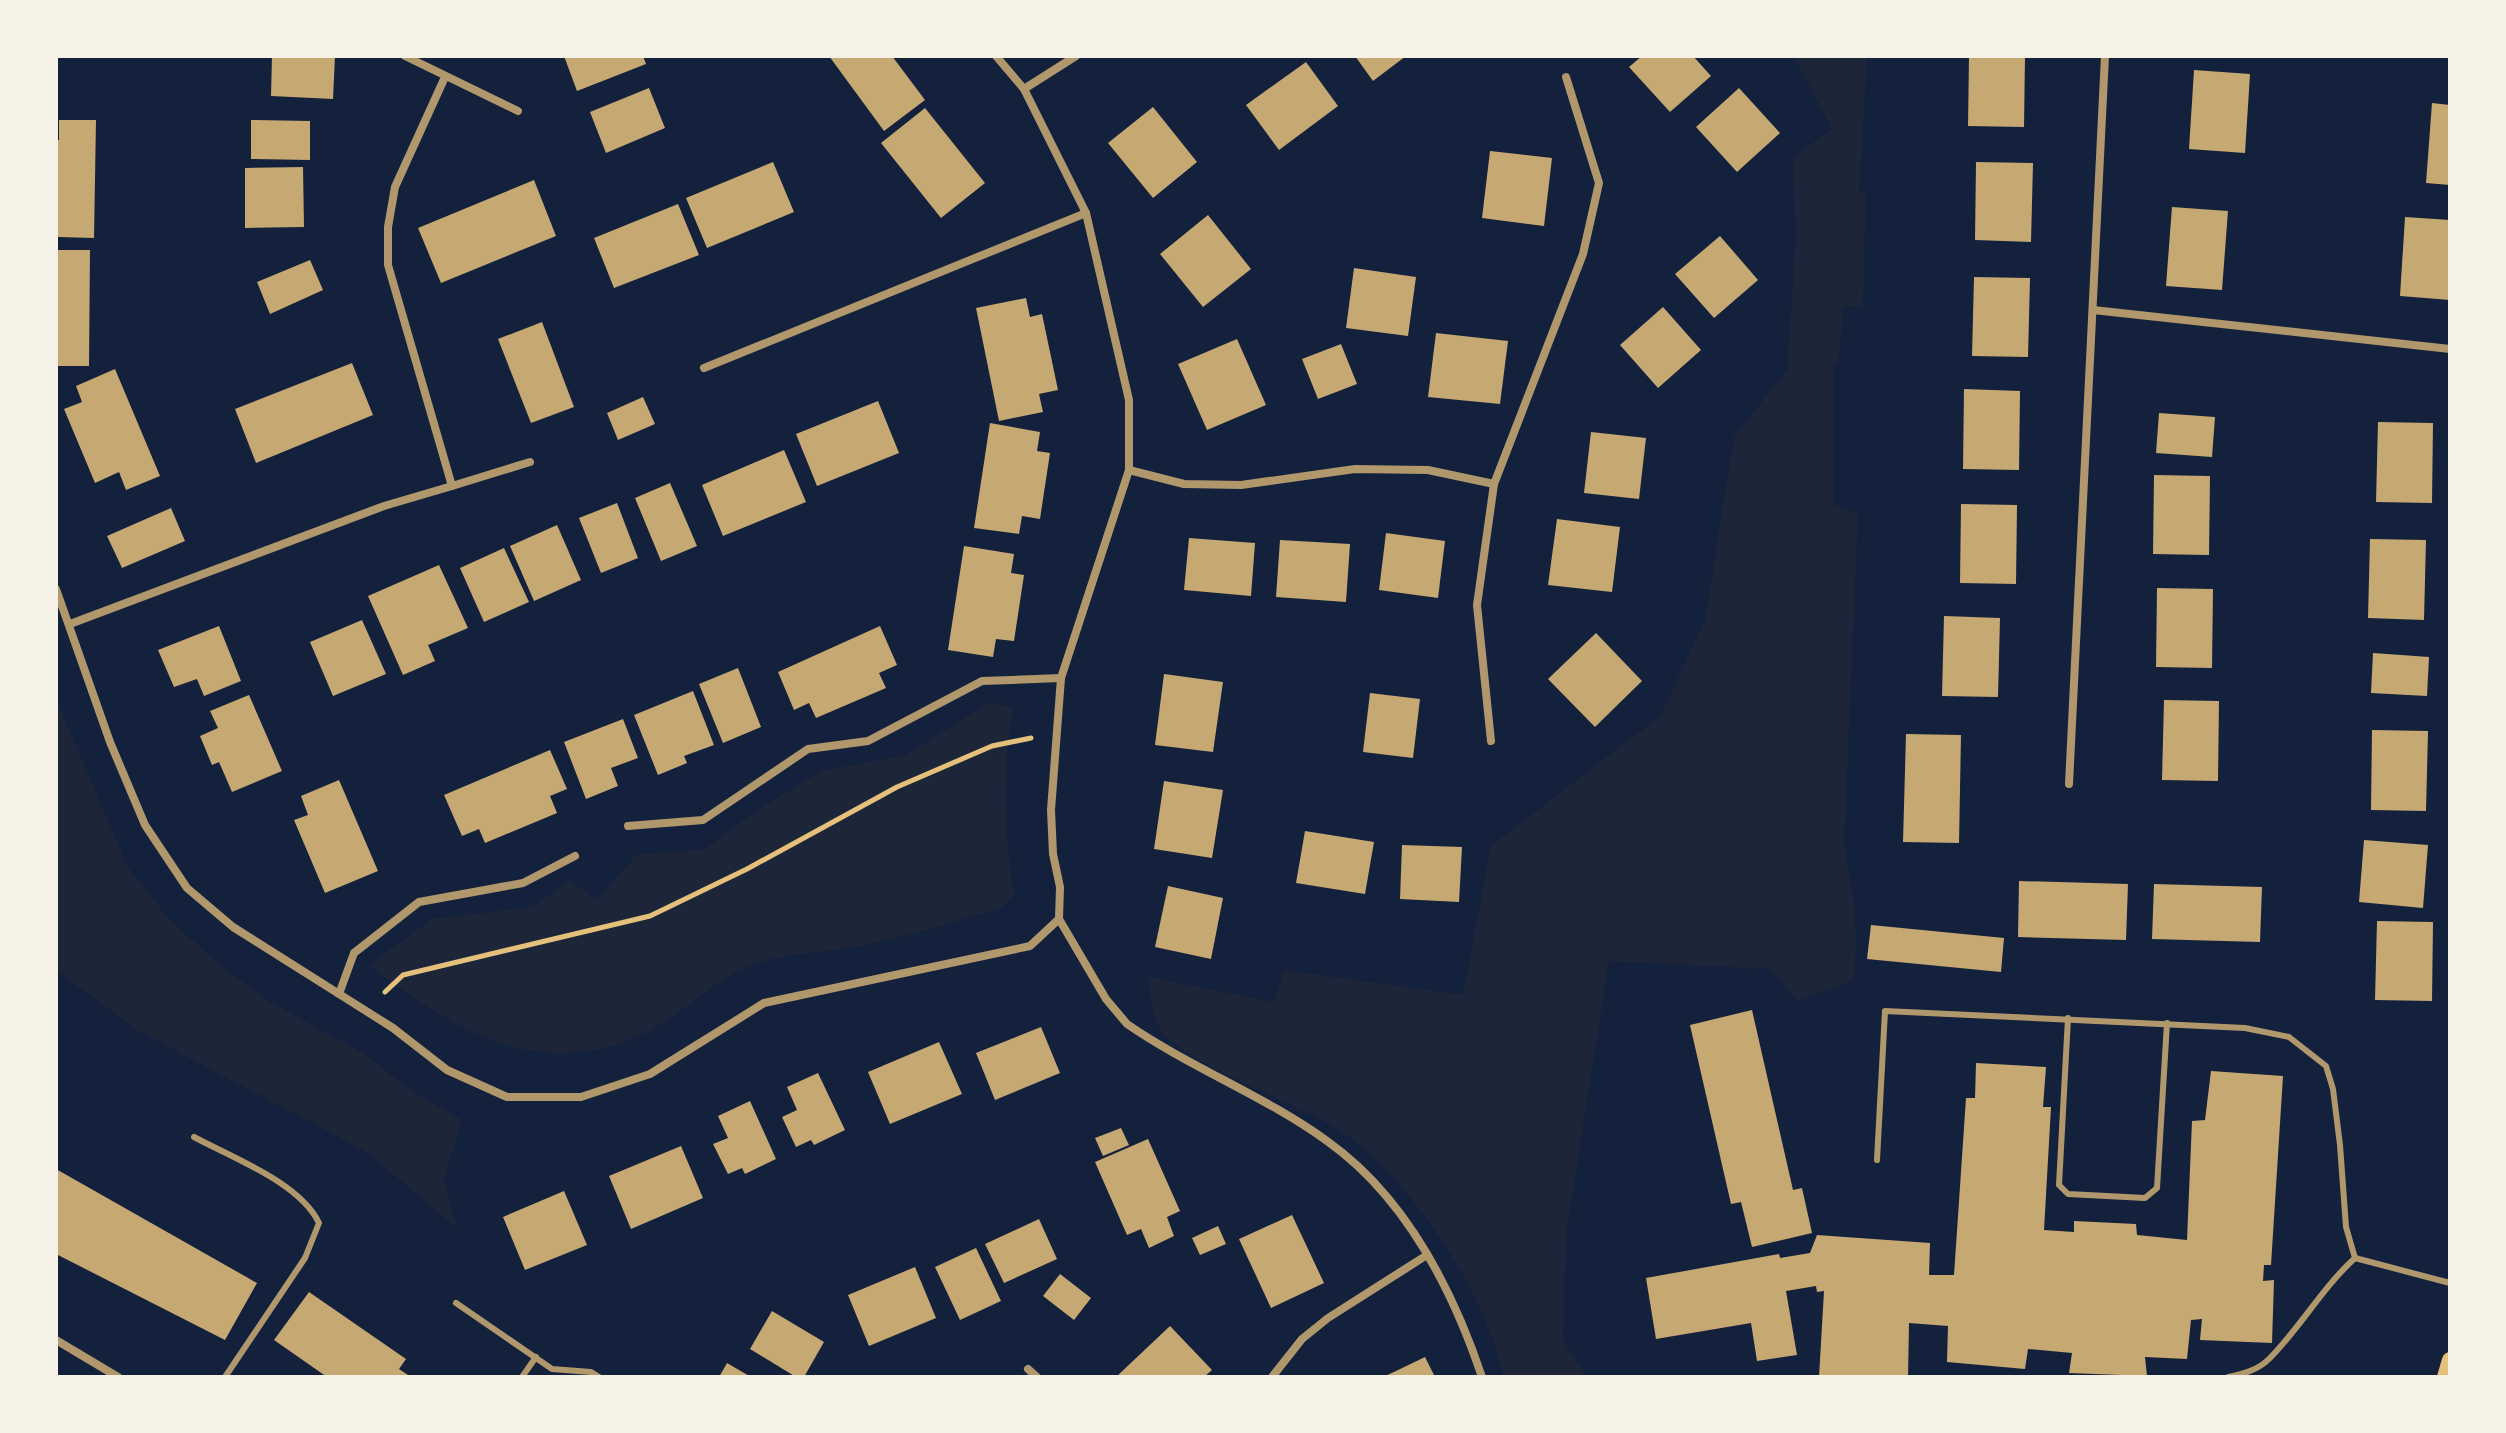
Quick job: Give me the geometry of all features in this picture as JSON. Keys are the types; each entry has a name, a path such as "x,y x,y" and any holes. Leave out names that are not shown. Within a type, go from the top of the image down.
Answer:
{"main road":[{"path":"2445,1377 2450,1360"}],"street":[{"path":"405,56 518,111"},
{"path":"996,56 1024,89 1086,213 1129,400 1129,470 1061,678 1051,810 1053,854 1060,887 1059,919 1106,999 1127,1024 1327,1141 1386,1192 1427,1255 1463,1321 1482,1377"},
{"path":"1024,89 1076,56"},
{"path":"2069,784 2105,56"},
{"path":"445,77 395,187 388,227 388,265 452,486"},
{"path":"1491,741 1477,605 1494,484 1583,254 1599,183 1566,77"},
{"path":"704,368 1086,213"},
{"path":"2093,310 2450,349"},
{"path":"70,624 384,506 530,462"},
{"path":"1129,470 1184,484 1241,485 1355,469 1428,470 1494,484"},
{"path":"56,589 110,742 145,825 187,888 233,927 371,1014 447,1070 507,1097 581,1097 650,1074 764,1003 1030,946 1059,919"},
{"path":"628,826 703,820 808,749 868,741 982,681 1061,678"},
{"path":"339,994 354,953 419,902 523,883 575,856"},
{"path":"1272,1377 1302,1339 1328,1318 1427,1255"},
{"path":"56,1340 118,1377"},
{"path":"1028,1369 1037,1377"}],"lane":[{"path":"1877,1160 1885,1011 2245,1028 2289,1037 2326,1066 2333,1089 2346,1227 2355,1258"},
{"path":"2068,1018 2059,1185 2068,1194 2145,1198 2157,1188 2167,1023"},
{"path":"194,1137 289,1189 311,1205 319,1223 305,1258 225,1377"},
{"path":"2355,1258 2450,1283"},
{"path":"2228,1377 2248,1373 2267,1361 2330,1281 2355,1258"},
{"path":"456,1303 552,1369 580,1370 599,1377"},
{"path":"522,1377 536,1357"}],"path":[{"path":"371,1014 384,993 403,975 650,916 747,869 897,787 992,746 1017,739 1056,737"}],"shaded area":[{"path":"1794,56 1867,56 1859,191 1866,193 1863,307 1844,306 1838,365 1833,366 1833,504 1858,514 1844,845 1854,912 1856,946 1853,980 1798,1001 1769,969 1609,961 1566,1234 1563,1341 1587,1377 1504,1377 1495,1344 1462,1274 1441,1239 1391,1175 1336,1128 1211,1066 1168,1038 1156,1019 1148,977 1274,1002 1284,970 1463,995 1491,846 1660,716 1705,621 1734,437 1787,370 1796,237 1793,157 1832,129"},
{"path":"56,699 128,867 168,918 221,966 270,1002 363,1053 412,1091 462,1120 444,1178 457,1228 367,1152 140,1032 56,970"},
{"path":"990,702 1013,708 1007,755 1006,801 1014,895 1001,908 878,942 758,963 720,982 661,1024 620,1043 581,1052 544,1052 508,1045 472,1032 437,1013 369,965 432,919 532,907 570,881 597,900 637,854 703,850 759,809 821,771 906,755"}],"building":[{"path":"272,56 335,56 333,99 271,96"},
{"path":"564,56 643,56 646,64 577,91"},
{"path":"829,56 892,56 925,100 884,131"},
{"path":"1355,56 1406,56 1373,81"},
{"path":"1642,56 1693,56 1711,76 1670,112 1629,67"},
{"path":"1969,56 2025,56 2024,127 1968,126"},
{"path":"1306,62 1338,106 1279,150 1246,105"},
{"path":"2194,70 2250,74 2245,153 2189,149"},
{"path":"649,88 665,128 606,153 590,112"},
{"path":"1739,88 1780,133 1737,172 1696,127"},
{"path":"2432,103 2450,105 2450,185 2426,183"},
{"path":"1153,107 1197,162 1153,198 1108,143"},
{"path":"925,108 985,183 941,218 881,143"},
{"path":"59,120 96,120 94,238 58,237 56,140 59,140"},
{"path":"251,120 310,121 310,160 251,159"},
{"path":"1490,151 1552,158 1544,226 1482,218"},
{"path":"773,162 794,212 707,248 686,198"},
{"path":"1976,162 2033,163 2031,242 1975,240"},
{"path":"303,167 304,227 245,228 245,168"},
{"path":"534,180 556,236 441,283 418,228"},
{"path":"678,204 699,255 614,288 594,238"},
{"path":"2172,207 2228,211 2222,290 2166,286"},
{"path":"1208,215 1251,269 1203,307 1160,254"},
{"path":"2405,217 2450,220 2450,300 2400,296"},
{"path":"1720,236 1758,280 1714,318 1675,274"},
{"path":"56,250 90,250 89,366 56,366"},
{"path":"310,260 323,290 270,314 257,282"},
{"path":"1354,268 1416,277 1408,336 1346,328"},
{"path":"1974,277 2030,278 2028,357 1972,356"},
{"path":"1026,298 1030,317 1042,314 1058,390 1039,394 1043,412 999,421 976,308"},
{"path":"1663,307 1701,350 1658,388 1620,345"},
{"path":"542,322 574,407 531,423 498,339"},
{"path":"1436,333 1508,341 1500,404 1428,397"},
{"path":"1237,339 1266,405 1207,430 1178,364"},
{"path":"1341,344 1357,384 1318,399 1302,359"},
{"path":"352,363 373,415 256,463 235,409"},
{"path":"115,369 160,476 126,490 119,472 95,483 64,409 82,402 76,386"},
{"path":"1964,389 2020,391 2019,470 1963,469"},
{"path":"643,397 655,424 618,440 607,413"},
{"path":"878,401 899,453 817,486 796,434"},
{"path":"2159,413 2215,417 2212,457 2156,453"},
{"path":"2378,422 2433,423 2432,503 2376,502"},
{"path":"990,423 1040,432 1037,451 1050,453 1040,519 1022,516 1019,534 974,528"},
{"path":"1591,432 1646,438 1639,499 1584,493"},
{"path":"784,450 806,502 723,536 702,485"},
{"path":"2154,475 2210,476 2209,555 2153,554"},
{"path":"670,483 697,546 661,561 635,498"},
{"path":"617,503 638,558 601,573 579,518"},
{"path":"1961,504 2017,505 2016,584 1960,583"},
{"path":"171,508 185,541 122,568 107,536"},
{"path":"1557,519 1620,527 1612,592 1548,585"},
{"path":"557,525 581,580 534,601 510,546"},
{"path":"1386,533 1445,541 1438,598 1379,590"},
{"path":"1189,538 1255,543 1251,596 1184,590"},
{"path":"2370,539 2426,540 2424,620 2368,618"},
{"path":"1280,540 1350,544 1346,602 1276,597"},
{"path":"964,546 1014,554 1011,573 1024,575 1014,641 996,639 993,657 948,650"},
{"path":"504,548 529,602 484,622 460,568"},
{"path":"439,565 468,628 428,645 435,661 403,675 368,596"},
{"path":"2157,588 2213,589 2212,668 2156,667"},
{"path":"1944,616 2000,618 1998,697 1942,696"},
{"path":"362,620 386,674 333,696 310,642"},
{"path":"219,626 241,681 204,696 197,679 174,687 158,650"},
{"path":"880,626 897,665 879,673 886,688 816,718 809,703 794,710 778,672"},
{"path":"1596,633 1642,681 1595,727 1548,679"},
{"path":"2373,653 2429,657 2427,696 2371,693"},
{"path":"738,668 761,727 723,743 699,684"},
{"path":"1164,674 1223,682 1213,752 1155,745"},
{"path":"693,691 714,745 684,756 687,763 658,775 634,715"},
{"path":"1370,693 1420,699 1413,758 1363,752"},
{"path":"249,695 282,771 232,792 219,762 212,765 200,736 218,728 210,711"},
{"path":"2164,700 2219,701 2218,781 2162,780"},
{"path":"623,719 638,758 611,768 618,786 586,799 564,742"},
{"path":"2372,730 2428,731 2426,811 2371,810"},
{"path":"1906,734 1961,735 1959,843 1903,842"},
{"path":"550,750 567,789 550,796 557,813 485,843 479,829 462,836 444,795"},
{"path":"339,780 378,871 325,893 294,820 308,815 301,796"},
{"path":"1164,781 1223,790 1212,858 1154,849"},
{"path":"1305,831 1374,842 1365,894 1296,883"},
{"path":"2364,840 2428,845 2423,908 2359,902"},
{"path":"1402,845 1462,847 1459,902 1400,899"},
{"path":"2019,881 2128,884 2126,940 2018,937"},
{"path":"2154,884 2262,887 2260,942 2152,939"},
{"path":"1168,886 1223,898 1211,959 1155,947"},
{"path":"2377,921 2433,922 2432,1001 2375,1000"},
{"path":"1871,925 2004,938 2001,972 1867,959"},
{"path":"1752,1010 1793,1190 1802,1188 1812,1233 1752,1247 1741,1202 1731,1204 1690,1025"},
{"path":"1041,1027 1060,1073 995,1100 976,1053"},
{"path":"939,1042 962,1094 890,1124 868,1072"},
{"path":"1976,1063 2046,1067 2043,1107 2051,1107 2044,1230 2074,1232 2074,1221 2136,1224 2137,1235 2187,1240 2192,1121 2205,1120 2211,1071 2283,1076 2271,1265 2264,1265 2263,1281 2274,1280 2272,1343 2200,1340 2202,1319 2191,1320 2187,1359 2145,1357 2147,1376 2069,1373 2072,1353 2028,1349 2025,1369 1947,1362 1948,1326 1909,1323 1908,1377 1819,1377 1824,1291 1817,1292 1816,1286 1786,1291 1797,1355 1757,1361 1751,1323 1656,1339 1646,1278 1779,1254 1780,1258 1810,1253 1817,1235 1930,1243 1929,1275 1954,1275 1966,1098 1975,1098"},
{"path":"818,1073 845,1130 814,1145 811,1140 796,1147 782,1117 797,1110 787,1087"},
{"path":"750,1101 776,1159 745,1174 742,1168 728,1174 713,1144 728,1138 718,1116"},
{"path":"1121,1128 1129,1145 1103,1156 1095,1138"},
{"path":"1148,1139 1180,1211 1167,1217 1174,1236 1149,1248 1141,1229 1127,1235 1095,1162"},
{"path":"681,1146 703,1198 631,1229 609,1176"},
{"path":"56,1169 257,1283 225,1340 56,1254"},
{"path":"564,1191 587,1245 525,1270 503,1217"},
{"path":"1292,1215 1324,1283 1271,1308 1239,1239"},
{"path":"1039,1219 1057,1259 1004,1283 985,1244"},
{"path":"1218,1226 1226,1244 1200,1255 1192,1238"},
{"path":"976,1248 1001,1301 960,1320 935,1267"},
{"path":"915,1267 936,1318 869,1346 848,1295"},
{"path":"1060,1274 1091,1298 1074,1320 1043,1296"},
{"path":"309,1292 406,1359 399,1369 411,1377 327,1377 274,1340"},
{"path":"772,1311 824,1342 804,1377 796,1377 750,1349"},
{"path":"1170,1326 1212,1370 1204,1377 1116,1377"},
{"path":"1425,1357 1435,1377 1383,1377 1396,1371"},
{"path":"727,1363 751,1377 719,1377"}]}
